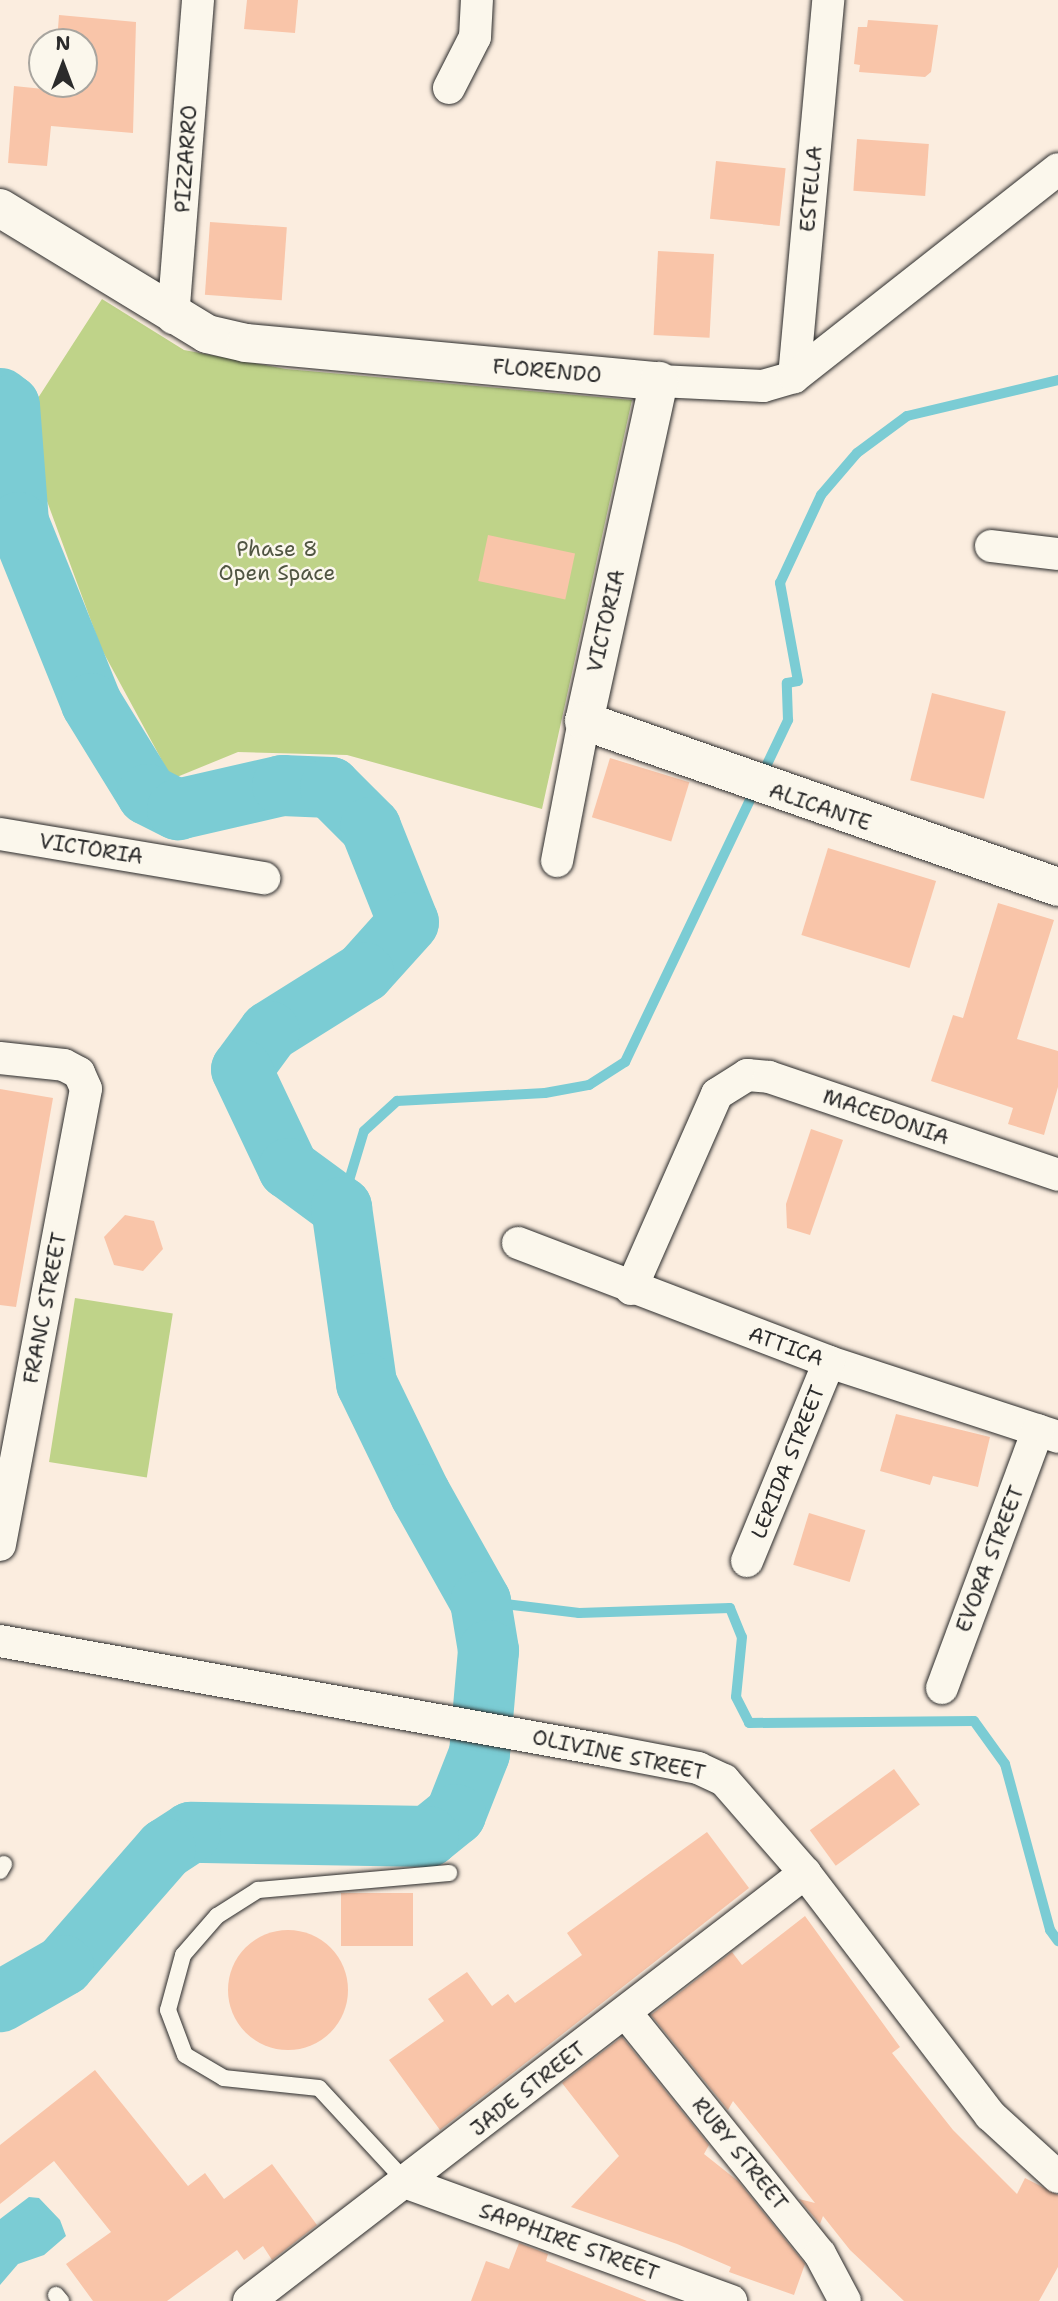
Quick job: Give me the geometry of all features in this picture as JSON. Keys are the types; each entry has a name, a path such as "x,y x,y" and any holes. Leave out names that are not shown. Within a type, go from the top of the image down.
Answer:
{"street":[{"name":"PIZZARRO","path":"173,318 198,0"},
{"path":"449,88 475,37 477,0"},
{"name":"ESTELLA","path":"794,377 828,0"},
{"name":"FLORENDO","path":"0,208 173,318 207,334 246,343 659,381 763,386 794,377 1058,169"},
{"name":"VICTORIA","path":"557,861 584,721 659,381"},
{"path":"991,546 1058,554"},
{"name":"ALICANTE","path":"584,721 804,802 1058,887"},
{"name":"VICTORIA","path":"0,834 264,878"},
{"name":"FRANC STREET","path":"0,1058 52,1061 79,1073 86,1089 0,1545"},
{"name":"MACEDONIA","path":"631,1289 717,1094 747,1075 769,1077 1058,1175"},
{"name":"ATTICA","path":"518,1243 631,1289 829,1362 1048,1434"},
{"name":"LERIDA STREET","path":"747,1561 829,1362"},
{"name":"EVORA STREET","path":"942,1688 1048,1434"},
{"name":"OLIVINE STREET","path":"0,1641 531,1735 698,1768 724,1780 805,1873 990,2115 1016,2144 1058,2177"},
{"name":"JADE STREET","path":"248,2301 407,2183 805,1873"},
{"name":"RUBY STREET","path":"626,2012 820,2254 845,2301"},
{"name":"SAPPHIRE STREET","path":"407,2183 731,2301"}],"lane":[{"path":"407,2183 319,2088 224,2078 185,2055 168,2010 183,1955 216,1916 258,1890 449,1873"}],"green space":[{"name":"Phase 8 Open Space","path":"102,299 184,350 286,369 632,400 542,809 347,755 238,752 172,779 101,648 44,493 38,398"},
{"path":"75,1298 173,1313 147,1477 49,1462"}],"water":[{"path":"29,2197 39,2198 60,2220 66,2236 44,2255 18,2264 0,2285 0,2219"}],"building":[{"path":"247,0 298,0 295,33 244,29"},
{"path":"59,15 136,22 133,133 51,126 47,166 8,163 14,86 28,87 28,98 98,98 98,28 58,28"},
{"path":"868,20 938,25 931,72 925,77 859,72 860,65 854,64 858,27 867,27"},
{"path":"857,139 929,144 925,196 853,191"},
{"path":"716,161 786,168 780,226 710,219"},
{"path":"210,222 287,227 282,300 205,295"},
{"path":"658,251 714,254 710,338 654,335"},
{"path":"488,535 575,554 565,599 478,581"},
{"path":"932,693 1006,711 984,799 910,780"},
{"path":"610,758 689,782 671,842 592,817"},
{"path":"828,848 936,881 909,968 801,935"},
{"path":"998,903 1054,920 1017,1039 1058,1051 1058,1087 1044,1135 1008,1124 1013,1108 931,1081 953,1015 963,1018"},
{"path":"0,1089 53,1098 16,1307 0,1305"},
{"path":"811,1129 843,1140 810,1235 787,1228 786,1204"},
{"path":"125,1215 154,1221 163,1249 143,1271 114,1265 104,1237"},
{"path":"896,1414 990,1437 978,1487 933,1476 930,1485 880,1471"},
{"path":"809,1513 865,1530 850,1582 793,1565"},
{"path":"894,1769 920,1805 836,1866 810,1830"},
{"path":"707,1832 749,1888 440,2130 389,2060 444,2021 428,1999 467,1972 492,2006 508,1994 515,2003 582,1955 567,1933"},
{"path":"341,1893 413,1893 413,1946 341,1946"},
{"path":"805,1916 900,2047 892,2053 953,2130 1017,2194 1025,2178 1058,2195 1058,2267 1039,2301 904,2301 850,2250 823,2216 820,2224 799,2199 815,2203 733,2101 728,2110 651,2015 732,1952 742,1965"},
{"path":"288,1930 311,1935 330,1948 343,1967 348,1990 343,2013 330,2032 311,2045 288,2050 265,2045 246,2032 233,2013 228,1990 233,1967 246,1948 265,1935"},
{"path":"622,2037 709,2145 704,2154 738,2181 805,2264 794,2295 729,2272 731,2267 677,2244 571,2207 619,2156 562,2083"},
{"path":"95,2070 188,2186 205,2173 224,2199 272,2164 317,2225 272,2260 263,2246 244,2260 237,2250 167,2301 93,2301 66,2264 111,2232 54,2161 0,2204 0,2145"},
{"path":"519,2243 548,2254 546,2261 647,2301 471,2301 486,2261 509,2269"}],"waterway":[{"path":"341,1207 364,1131 397,1101 545,1093 589,1085 625,1062 788,720 787,683 798,681 780,583 821,495 857,453 907,416 1058,380"},
{"path":"0,398 9,405 18,522 91,703 147,794 177,809 282,785 330,787 370,827 408,922 363,972 269,1031 241,1069 288,1168 341,1207 366,1383 420,1494 480,1601 488,1650 479,1753 455,1814 428,1836 190,1832 165,1848 63,1965 0,2001"},
{"path":"480,1601 579,1613 730,1608 742,1637 736,1697 749,1723 974,1721 1005,1764 1050,1930 1058,1941"}]}
